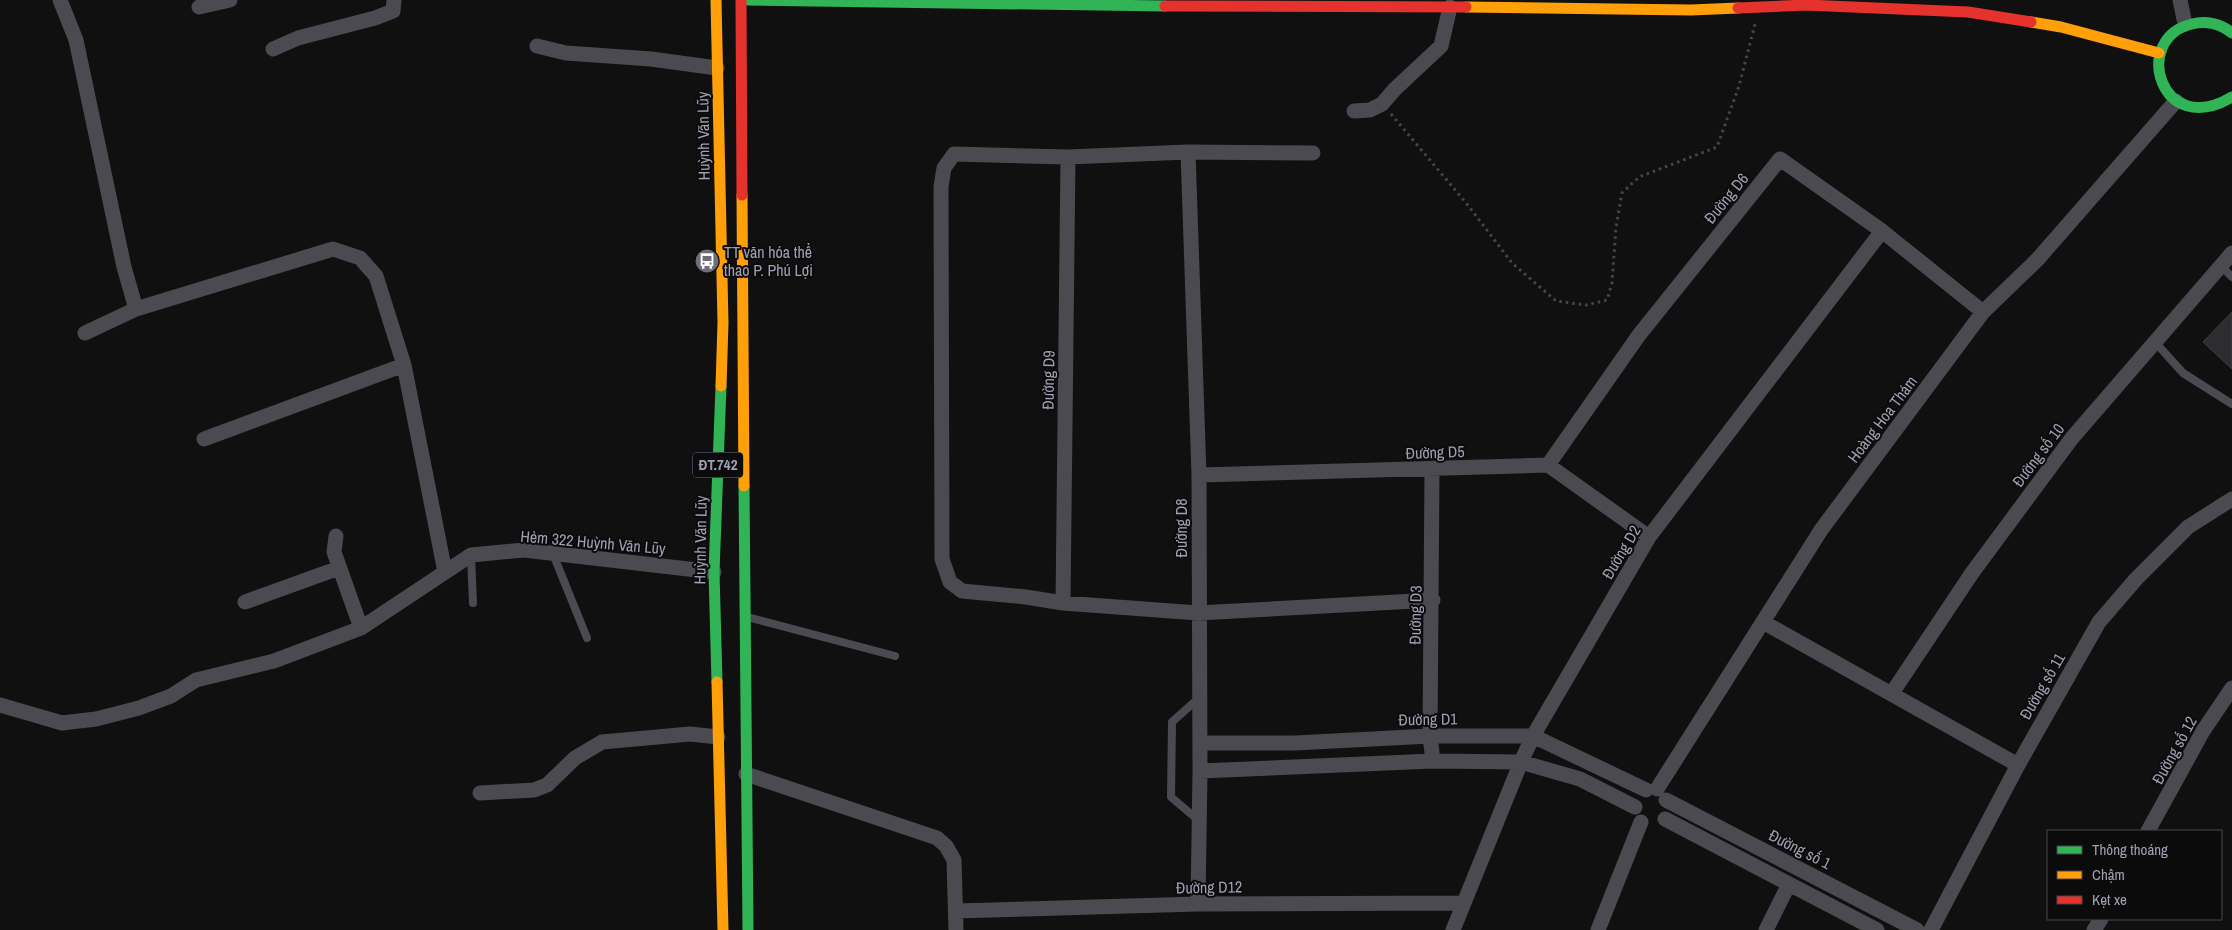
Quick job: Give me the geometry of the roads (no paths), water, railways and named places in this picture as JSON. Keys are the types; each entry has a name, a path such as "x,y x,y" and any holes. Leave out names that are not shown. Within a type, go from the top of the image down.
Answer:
{"main road":[{"path":"722,1 740,0"},
{"name":"ĐT.742","path":"740,0 744,314 743,616 748,930"},
{"path":"748,0 1312,4 1691,10 1806,5 1968,12 2061,27 2159,53"},
{"name":"Huỳnh Văn Lũy","path":"722,1 718,68 723,323 714,572 724,930"},
{"path":"2231,32 2205,21 2185,24 2169,36 2159,53 2157,67 2160,80 2166,92 2176,101 2188,107 2200,110 2213,108 2232,97"}],"street":[{"path":"60,0 76,40 124,267 136,309"},
{"path":"199,7 230,0"},
{"path":"273,49 298,38 375,18 393,11 394,0"},
{"path":"2180,0 2185,24"},
{"path":"1354,111 1370,110 1382,104 1395,89 1441,46 1450,7"},
{"path":"537,46 566,53 651,59 718,68"},
{"name":"Hoàng Hoa Thám","path":"1656,793 1821,530 1983,312 2037,260 2176,101"},
{"path":"1313,153 1188,152 1068,156 954,154 944,168 941,187 942,559 950,582 962,591 1026,597 1063,603 1198,613 1433,600"},
{"name":"Đường D8","path":"1188,152 1199,475 1200,771 1198,904"},
{"name":"Đường D9","path":"1063,603 1068,156"},
{"name":"Đường D6","path":"1548,465 1639,335 1780,159 1882,231 1983,312"},
{"name":"Đường D2","path":"1453,930 1533,736 1649,537 1882,231"},
{"path":"85,333 136,309 334,249 360,258 376,276 404,365 445,572"},
{"name":"Đường số 10","path":"1892,693 1972,573 2072,438 2232,253"},
{"path":"204,439 404,365"},
{"path":"1548,465 1649,537"},
{"name":"Đường D5","path":"1199,475 1432,470 1548,465"},
{"name":"Đường D3","path":"1432,470 1433,600 1430,736 1433,761"},
{"name":"Đường số 11","path":"1931,930 2018,764 2098,622 2136,579 2188,527 2232,499"},
{"path":"336,536 334,552 361,628"},
{"name":"Hẻm 322 Huỳnh Văn Lũy","path":"0,706 62,723 96,719 139,708 171,696 196,680 274,661 361,628 470,555 524,550 714,572"},
{"path":"245,602 339,568"},
{"path":"1763,622 2018,764"},
{"name":"Đường số 12","path":"2149,830 2203,731 2232,688"},
{"path":"480,792 534,790 547,785 575,758 602,742 690,734 718,737"},
{"name":"Đường D1","path":"1200,743 1294,743 1430,736 1533,736 1656,793"},
{"path":"1294,743 1298,766"},
{"path":"1200,771 1433,761 1521,762 1580,779 1635,807"},
{"path":"746,774 937,838 946,846 954,860 956,930"},
{"path":"1656,793 1668,810 1665,819 1658,825 1650,826 1641,822 1635,813 1635,807 1638,794 1656,793"},
{"name":"Đường số 1","path":"1656,793 1917,930"},
{"path":"1665,819 1877,930"},
{"path":"1598,930 1641,822"},
{"path":"1766,930 1789,884"},
{"name":"Đường D12","path":"956,911 1198,904 1463,903"}],"lane":[{"path":"2221,266 2232,277"},
{"path":"2155,342 2183,373 2232,404"},
{"path":"553,554 587,638"},
{"path":"470,555 473,603"},
{"path":"743,616 895,656"},
{"path":"1198,820 1171,797 1172,722 1200,697"}],"place":[{"name":"TT văn hóa thể thao P. Phú Lợi","path":"707,261"}]}
